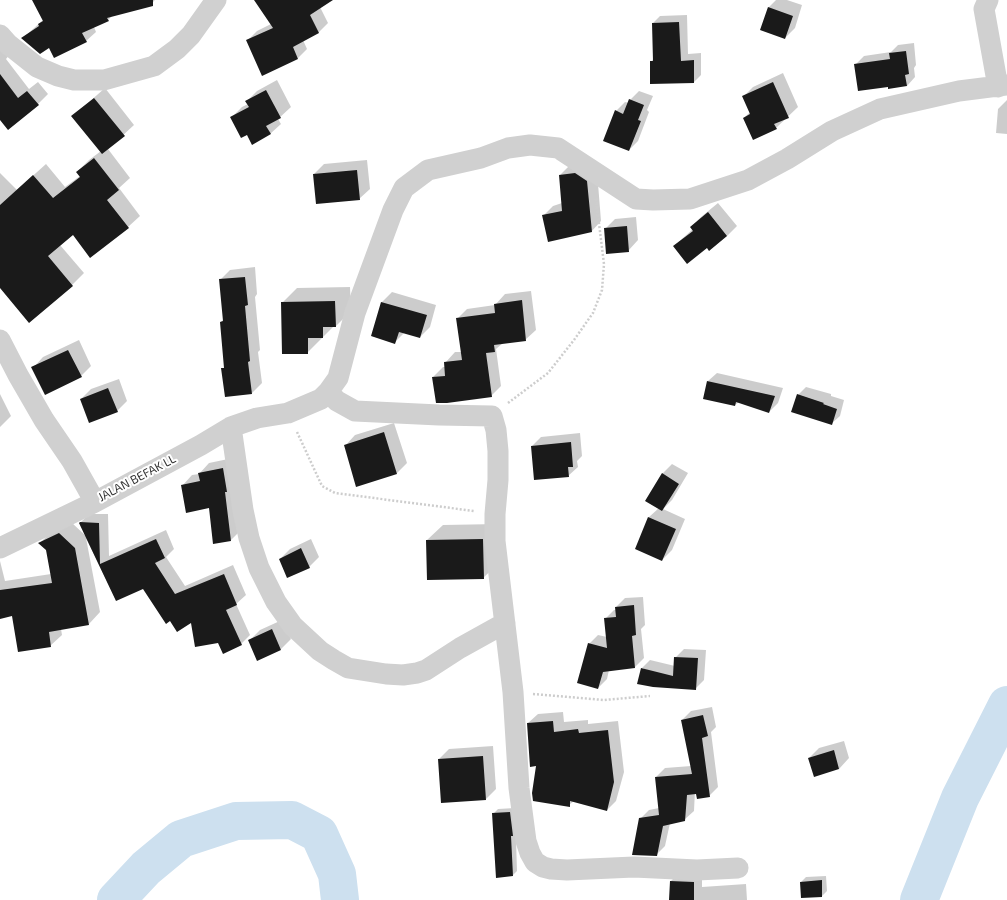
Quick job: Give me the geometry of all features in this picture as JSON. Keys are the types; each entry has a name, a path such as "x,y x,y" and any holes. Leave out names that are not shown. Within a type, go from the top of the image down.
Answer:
{"street":[{"path":"0,35 8,44 37,67 58,76 74,80 104,80 154,66 177,49 191,35 216,0"},
{"path":"738,868 697,870 634,867 567,870 543,867 535,862 526,841 519,788 513,692 495,541 498,451 496,430 492,416 354,411 337,401 328,392 338,378 355,313 393,210 404,188 428,170 481,158 508,148 530,145 558,148 636,199 690,199 748,180 787,159 832,131 880,109 959,91 1003,86 984,9 988,0"},
{"name":"JALAN BEFAK LL","path":"0,340 44,420 72,461 95,502 201,445 231,427 257,418 288,413 321,399 328,392"},
{"path":"231,427 243,510 249,538 259,568 276,602 293,626 324,654 348,668 386,674 403,675 417,673 426,670 505,622"},
{"path":"0,548 95,502"}],"path":[{"path":"492,416 548,372 574,340 593,313 602,290 604,264 593,171"},
{"path":"288,413 322,486 335,493 495,514"},
{"path":"513,692 604,700 650,696"}],"building":[{"path":"32,0 153,0 153,6 107,18 109,21 82,33 87,42 54,58 49,48 40,54 21,38 39,26 38,24 43,21"},
{"path":"254,0 333,0 310,15 319,33 293,47 298,59 262,76 246,40 273,28"},
{"path":"768,7 793,16 785,39 760,30"},
{"path":"679,22 681,61 694,60 694,83 650,84 650,61 653,61 652,23"},
{"path":"906,51 909,74 905,75 907,86 858,91 854,64 890,59 889,53"},
{"path":"0,74 18,98 27,91 39,105 8,130 0,120"},
{"path":"773,82 789,118 774,124 777,129 753,140 743,118 750,114 742,96"},
{"path":"266,90 281,118 266,126 271,134 252,145 247,135 241,138 230,117 249,107 245,101"},
{"path":"94,98 125,136 102,154 71,116"},
{"path":"629,99 644,105 638,120 641,121 629,151 603,141 615,110 623,114"},
{"path":"94,158 119,190 107,200 129,228 90,258 73,235 48,256 73,286 29,323 0,288 0,205 33,175 53,198 80,177 76,172"},
{"path":"357,170 360,200 316,204 313,174"},
{"path":"575,173 587,181 592,232 548,242 542,215 562,211 559,175"},
{"path":"708,212 727,236 709,251 707,248 687,264 673,246 693,231 690,227"},
{"path":"627,226 629,252 606,254 604,228"},
{"path":"245,277 248,305 245,306 250,361 248,362 252,394 225,397 221,368 224,368 220,322 223,321 219,279"},
{"path":"522,300 526,341 494,345 495,352 486,353 492,397 436,403 432,377 445,376 444,362 462,360 456,318 495,313 494,304"},
{"path":"335,301 336,327 323,327 323,338 308,338 308,354 282,354 281,302"},
{"path":"381,302 427,315 420,338 399,332 395,344 371,336"},
{"path":"68,350 82,377 45,395 31,367"},
{"path":"707,381 775,396 769,413 736,402 735,406 703,399"},
{"path":"108,388 118,412 89,423 80,399"},
{"path":"797,394 837,409 832,425 791,412"},
{"path":"384,432 397,474 356,487 344,445"},
{"path":"571,442 573,467 568,467 569,477 534,480 531,446"},
{"path":"223,468 227,492 225,492 231,541 213,544 209,508 186,513 181,485 200,481 198,473"},
{"path":"662,473 679,484 662,511 645,501"},
{"path":"648,517 676,529 662,561 635,549"},
{"path":"79,523 99,523 100,564 156,539 165,558 155,563 175,594 224,574 237,605 226,610 242,645 223,654 218,643 195,647 191,623 177,632 170,621 166,624 143,589 116,601"},
{"path":"59,533 75,548 89,625 49,632 51,647 18,652 12,616 0,619 0,590 52,583 46,550 38,543"},
{"path":"483,539 484,579 427,580 426,540"},
{"path":"301,548 310,568 287,578 279,559"},
{"path":"634,605 636,635 632,636 635,668 603,672 598,689 577,683 588,643 607,648 604,618 616,617 615,607"},
{"path":"272,629 281,650 257,661 248,640"},
{"path":"674,657 698,658 696,690 653,687 637,684 641,668 673,676"},
{"path":"703,715 708,736 702,738 710,797 697,799 696,794 687,795 685,821 663,826 657,856 632,855 639,818 659,815 655,777 692,774 681,720"},
{"path":"553,721 554,732 578,729 579,733 608,730 614,782 607,811 570,801 570,807 533,801 532,793 536,766 530,767 527,723"},
{"path":"834,750 839,769 814,777 808,758"},
{"path":"483,756 486,800 441,803 438,759"},
{"path":"510,812 513,836 511,836 513,876 496,878 492,813"},
{"path":"822,880 822,897 801,898 800,882"},
{"path":"670,881 694,882 694,900 669,900"}],"waterway":[{"path":"919,900 960,798 1007,705"},
{"path":"116,900 146,868 181,839 236,821 292,820 319,834 337,874 340,900"}]}
